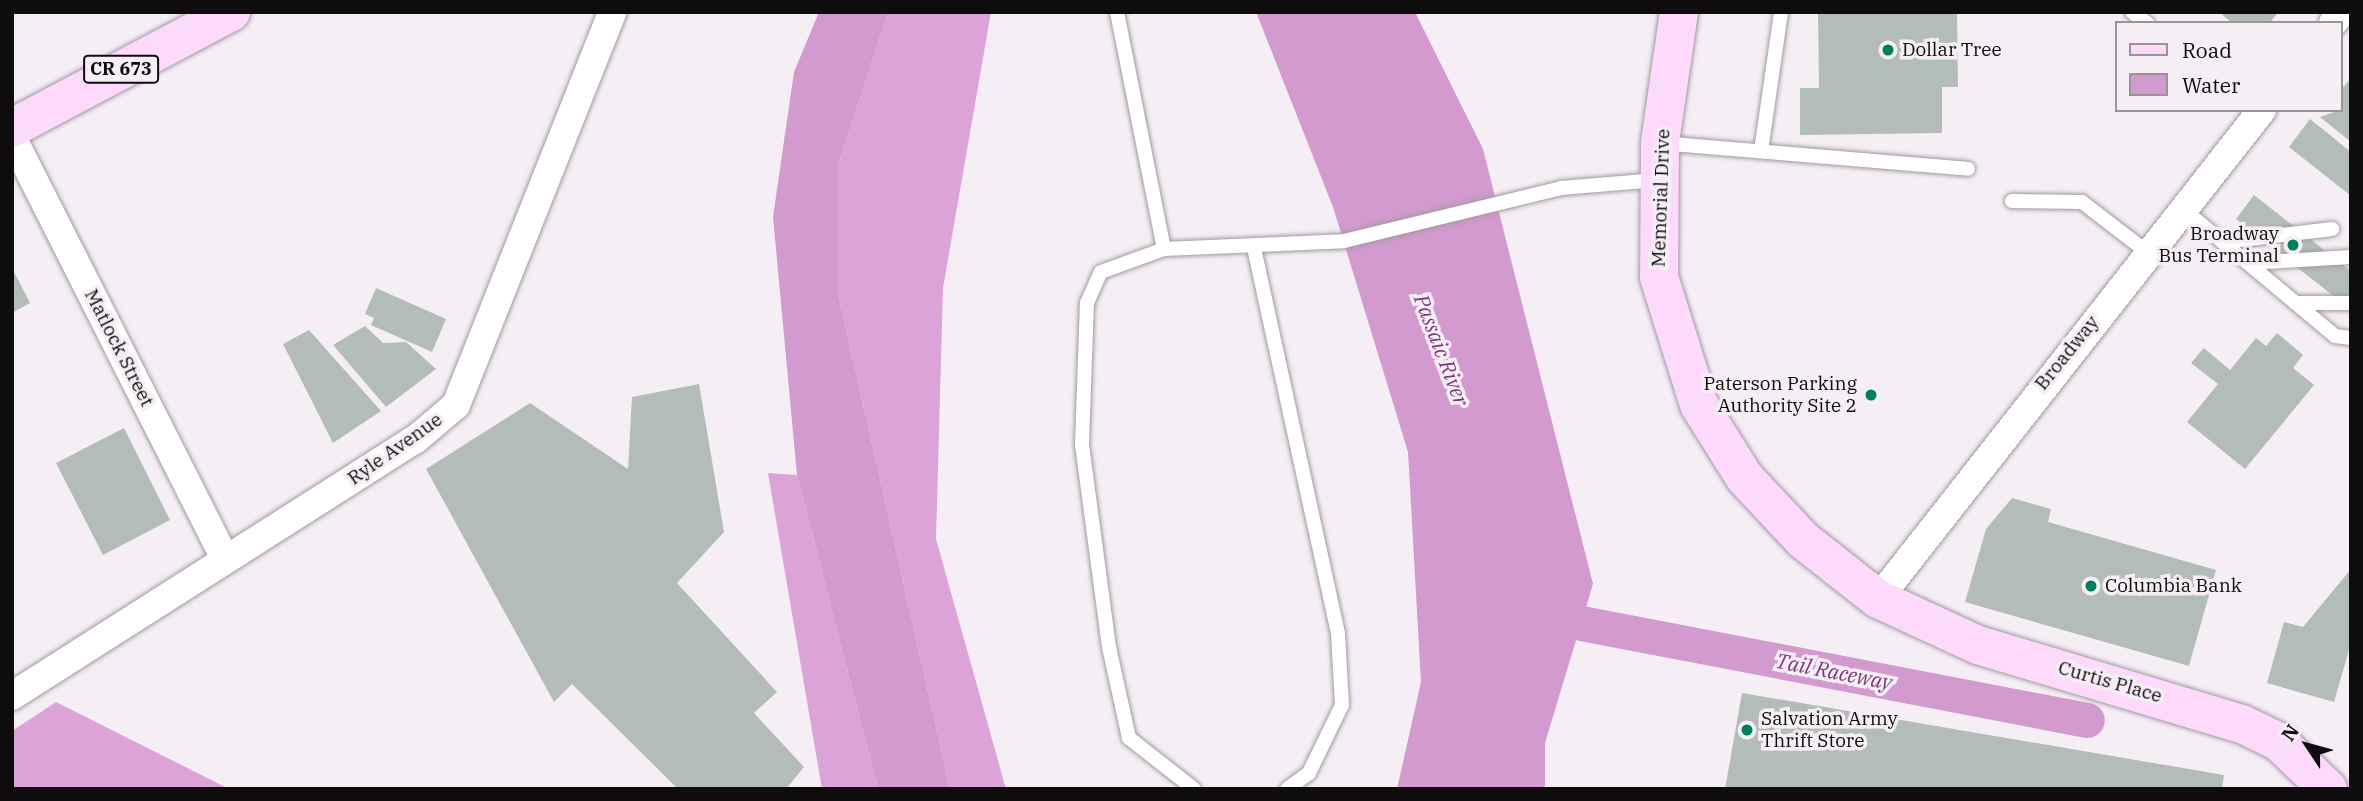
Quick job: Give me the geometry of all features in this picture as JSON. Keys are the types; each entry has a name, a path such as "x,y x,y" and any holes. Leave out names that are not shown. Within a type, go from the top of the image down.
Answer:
{"main road":[{"name":"CR 673","path":"12,128 231,12"},
{"name":"Memorial Drive","path":"1679,12 1659,161 1659,277 1681,357 1717,439 1802,540 1878,599"},
{"name":"Curtis Place","path":"1878,599 1978,645 2242,724 2279,742 2328,789"}],"street":[{"name":"Ryle Avenue","path":"12,696 416,439 456,405 612,12"},
{"name":"Broadway","path":"1878,599 2147,252 2260,112"},
{"name":"Matlock Street","path":"12,137 225,559"}],"lane":[{"path":"1117,12 1164,249"},
{"path":"1760,151 1782,12"},
{"path":"1194,789 1129,738 1109,646 1082,444 1087,303 1101,272 1164,249 1254,248 1344,241 1659,161 1760,151 1968,169"},
{"path":"2012,201 2082,202 2147,252"},
{"path":"2182,208 2335,336 2351,338"},
{"path":"2223,242 2332,229"},
{"path":"1254,248 1340,669 1342,705 1309,773 1287,789"},
{"path":"2248,263 2351,257"},
{"path":"2296,303 2351,303"}],"shaded area":[{"path":"888,12 991,12 943,288 936,539 1006,789 950,789 837,289 837,169"},
{"path":"768,473 797,475 878,789 822,789"},
{"path":"56,702 229,789 12,789 12,731"}],"water":[{"path":"819,12 888,12 837,169 837,289 950,789 878,789 797,475 773,217 794,72"},
{"name":"Passaic River","path":"1256,12 1415,12 1483,149 1593,584 1545,743 1545,789 1397,789 1421,682 1408,452 1333,207"}],"building":[{"name":"Dollar Tree","path":"1818,12 1957,12 1958,87 1942,87 1942,133 1800,135 1800,88 1819,88"},
{"path":"2219,12 2278,12 2271,21 2230,21"},
{"path":"2351,78 2351,142 2320,117 2342,112 2342,89"},
{"path":"2310,119 2351,152 2351,196 2289,147"},
{"name":"Broadway Bus Terminal","path":"2254,195 2351,271 2351,310 2236,219"},
{"path":"12,268 30,303 12,313"},
{"path":"376,288 446,319 432,352 371,325 374,318 365,314"},
{"path":"365,326 383,343 406,342 436,369 386,407 333,345"},
{"path":"309,330 381,411 333,443 283,344"},
{"path":"2277,333 2303,355 2293,368 2314,385 2245,469 2187,422 2218,384 2191,363 2204,348 2230,370 2256,338 2266,346"},
{"path":"699,384 724,532 677,583 777,692 754,713 804,767 786,789 678,789 572,684 554,702 426,469 530,403 628,469 632,397"},
{"path":"124,428 170,520 103,555 56,463"},
{"name":"Columbia Bank","path":"2012,498 2051,509 2048,522 2216,570 2189,666 1965,602 1986,529"},
{"path":"2351,569 2351,643 2334,702 2267,683 2284,622 2303,627"},
{"path":"1742,693 2224,775 2222,789 1725,789"}],"waterway":[{"name":"Tail Raceway","path":"1581,623 2087,720"}],"place":[{"name":"Dollar Tree","path":"1888,50"},
{"name":"Broadway Bus Terminal","path":"2293,245"},
{"name":"Paterson Parking Authority Site 2","path":"1871,395"},
{"name":"Columbia Bank","path":"2091,586"},
{"name":"Salvation Army Thrift Store","path":"1747,730"}]}
